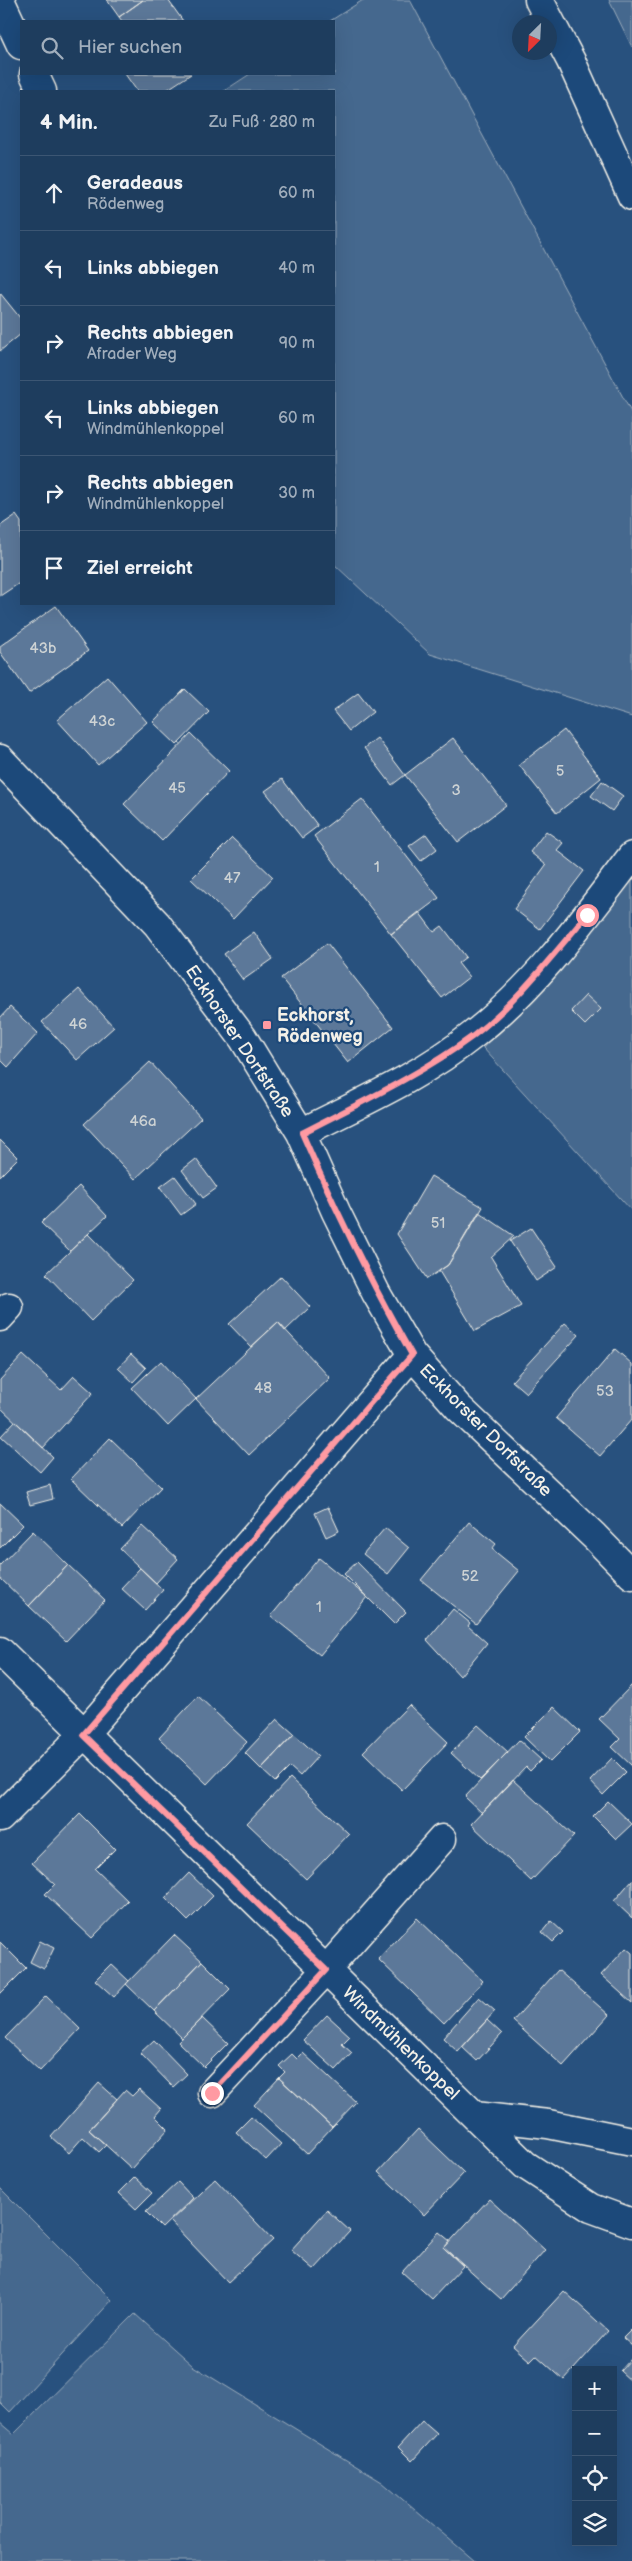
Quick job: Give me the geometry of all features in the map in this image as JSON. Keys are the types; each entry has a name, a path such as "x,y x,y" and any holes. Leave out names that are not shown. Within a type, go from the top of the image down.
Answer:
{"street":[{"path":"0,0 20,44"},
{"path":"539,0 571,61 632,196"},
{"path":"34,75 42,90"},
{"name":"Eckhorster Dorfstraße","path":"0,759 157,924 242,1038 302,1133 336,1212 376,1293 412,1355 458,1408 594,1536 632,1576"},
{"path":"302,1133 413,1075 473,1035 528,985 632,856"},
{"path":"0,1818 83,1735 412,1355"},
{"name":"Windmühlenkoppel","path":"0,1651 83,1735 525,2165 591,2208 632,2223"},
{"path":"212,2093 326,1970 442,1839"},
{"path":"475,2116 548,2124 632,2141"}],"shaded area":[{"path":"363,0 410,0 632,414 632,717 430,654 335,565 335,90 226,90 248,75 335,75 335,20 332,20"},
{"path":"609,0 632,0 632,47"},
{"path":"632,854 632,1211 483,1048 601,908"},
{"path":"0,2188 112,2300 10,2412 0,2402"},
{"path":"135,2314 193,2366 382,2482 475,2561 0,2561 0,2422 14,2434"}],"building":[{"path":"107,0 143,0 119,17"},
{"path":"143,0 168,0 182,20 121,20 119,17"},
{"path":"126,75 189,75 167,90 136,90"},
{"path":"0,293 20,318 20,335 0,351"},
{"path":"16,515 20,521 20,583 0,596 0,526"},
{"path":"56,606 88,651 29,693 0,652 0,646"},
{"path":"107,676 147,722 98,765 57,720"},
{"path":"185,689 209,712 177,745 153,722"},
{"path":"358,693 373,712 349,731 333,711"},
{"path":"564,730 601,778 557,813 519,765"},
{"path":"191,734 229,771 162,841 124,804"},
{"path":"377,738 405,775 392,785 364,748"},
{"path":"453,738 506,805 458,842 405,775"},
{"path":"282,779 318,826 302,838 265,791"},
{"path":"602,781 623,796 612,811 591,796"},
{"path":"362,799 439,898 391,934 314,836"},
{"path":"546,831 563,843 557,850 584,871 540,929 514,909 546,865 530,852"},
{"path":"426,834 437,849 421,861 409,846"},
{"path":"232,838 273,877 233,919 191,879"},
{"path":"419,912 434,932 442,926 466,957 458,963 469,977 442,998 391,934"},
{"path":"254,932 273,959 243,980 224,954"},
{"path":"327,943 393,1027 348,1063 281,978"},
{"path":"79,989 114,1027 77,1060 42,1022"},
{"path":"586,995 601,1009 585,1025 571,1011"},
{"path":"10,1007 38,1033 8,1067 0,1059 0,1018"},
{"path":"150,1062 201,1118 135,1179 84,1124"},
{"path":"0,1140 18,1158 0,1176"},
{"path":"196,1159 217,1188 203,1198 182,1170"},
{"path":"175,1176 196,1204 181,1215 160,1187"},
{"path":"431,1176 483,1207 448,1265 427,1279 397,1234"},
{"path":"79,1186 107,1216 70,1251 41,1223"},
{"path":"479,1212 514,1236 491,1257 521,1306 475,1331 439,1271 448,1265"},
{"path":"531,1228 557,1267 536,1281 510,1241"},
{"path":"88,1234 133,1280 91,1321 46,1274"},
{"path":"281,1276 310,1307 285,1331 278,1322 251,1347 229,1324"},
{"path":"278,1322 330,1378 249,1455 196,1399"},
{"path":"565,1323 579,1335 526,1393 512,1381"},
{"path":"615,1349 632,1364 632,1419 600,1456 556,1418"},
{"path":"131,1354 146,1368 133,1382 118,1368"},
{"path":"23,1355 61,1390 74,1376 93,1393 43,1448 0,1407 0,1380"},
{"path":"161,1361 196,1399 168,1426 132,1388"},
{"path":"15,1421 53,1457 40,1472 1,1436"},
{"path":"110,1438 161,1487 122,1528 71,1479"},
{"path":"50,1485 53,1499 30,1505 26,1492"},
{"path":"0,1503 23,1525 0,1548"},
{"path":"328,1507 339,1531 326,1537 315,1513"},
{"path":"469,1522 496,1544 492,1549 519,1571 476,1624 421,1580"},
{"path":"142,1526 178,1559 156,1583 120,1549"},
{"path":"385,1528 409,1548 388,1574 363,1554"},
{"path":"33,1531 68,1565 29,1606 0,1578 0,1565"},
{"path":"319,1558 367,1597 320,1655 271,1616"},
{"path":"357,1562 406,1612 394,1624 344,1574"},
{"path":"68,1565 105,1600 66,1641 29,1606"},
{"path":"140,1568 163,1590 145,1610 121,1588"},
{"path":"453,1609 470,1623 468,1626 487,1643 460,1676 427,1640"},
{"path":"632,1685 632,1766 612,1747 620,1739 599,1719"},
{"path":"198,1696 247,1742 207,1784 159,1738"},
{"path":"409,1705 448,1742 402,1790 363,1752"},
{"path":"554,1707 580,1732 550,1762 524,1737"},
{"path":"277,1719 294,1734 261,1769 245,1753"},
{"path":"478,1725 508,1752 480,1780 451,1753"},
{"path":"294,1734 318,1756 300,1776 290,1767 275,1782 261,1769"},
{"path":"519,1740 541,1760 530,1771 526,1767 482,1813 465,1797"},
{"path":"612,1758 626,1772 603,1795 590,1781"},
{"path":"290,1778 349,1834 306,1879 247,1823"},
{"path":"513,1780 574,1836 531,1881 471,1824"},
{"path":"608,1801 632,1824 616,1839 593,1816"},
{"path":"80,1814 115,1849 95,1869 128,1901 92,1938 45,1894 55,1884 32,1863"},
{"path":"189,1873 213,1896 188,1921 165,1898"},
{"path":"632,1880 632,1918 614,1901"},
{"path":"417,1918 483,1981 444,2023 378,1959"},
{"path":"551,1921 563,1932 553,1942 542,1932"},
{"path":"174,1935 202,1961 154,2011 126,1984"},
{"path":"40,1941 54,1948 44,1969 30,1962"},
{"path":"0,1942 26,1968 0,1994"},
{"path":"626,1948 632,1953 632,2003 601,1975"},
{"path":"202,1961 230,1989 182,2038 154,2011"},
{"path":"111,1964 129,1981 114,1997 95,1980"},
{"path":"558,1970 609,2015 563,2066 513,2021"},
{"path":"46,1996 80,2029 40,2071 5,2038"},
{"path":"479,1997 495,2011 458,2052 443,2038"},
{"path":"327,2015 350,2036 342,2044 352,2053 336,2070 303,2040"},
{"path":"202,2018 228,2043 204,2067 178,2042"},
{"path":"487,2020 502,2034 477,2061 462,2047"},
{"path":"154,2040 187,2074 173,2087 140,2053"},
{"path":"303,2053 356,2102 332,2127 279,2078 285,2072 279,2066 292,2054 297,2059"},
{"path":"279,2078 332,2127 307,2154 254,2105"},
{"path":"99,2083 117,2099 89,2130 106,2145 99,2152 83,2137 69,2153 51,2137"},
{"path":"139,2089 161,2109 155,2116 168,2129 132,2169 89,2130 125,2090 132,2096"},
{"path":"251,2117 281,2144 266,2160 236,2132"},
{"path":"418,2129 464,2173 424,2215 378,2172"},
{"path":"135,2177 152,2193 136,2209 119,2193"},
{"path":"215,2179 273,2240 228,2282 170,2221"},
{"path":"178,2182 193,2198 162,2228 146,2212"},
{"path":"489,2199 545,2250 501,2299 444,2248"},
{"path":"327,2210 350,2231 314,2270 291,2250"},
{"path":"439,2232 450,2241 444,2248 463,2266 432,2299 402,2272"},
{"path":"564,2291 608,2331 577,2366 572,2366 572,2371 564,2380 536,2355 530,2361 513,2346"},
{"path":"632,2329 632,2346 623,2338"},
{"path":"632,2358 632,2382 620,2371"},
{"path":"422,2421 437,2434 412,2461 398,2447"}],"place":[{"name":"Eckhorst, Rödenweg","path":"267,1025"}],"route":[{"path":"212,2093 326,1970 83,1735 412,1355 376,1293 336,1212 302,1133 413,1075 473,1035 528,985 587,915"}]}
